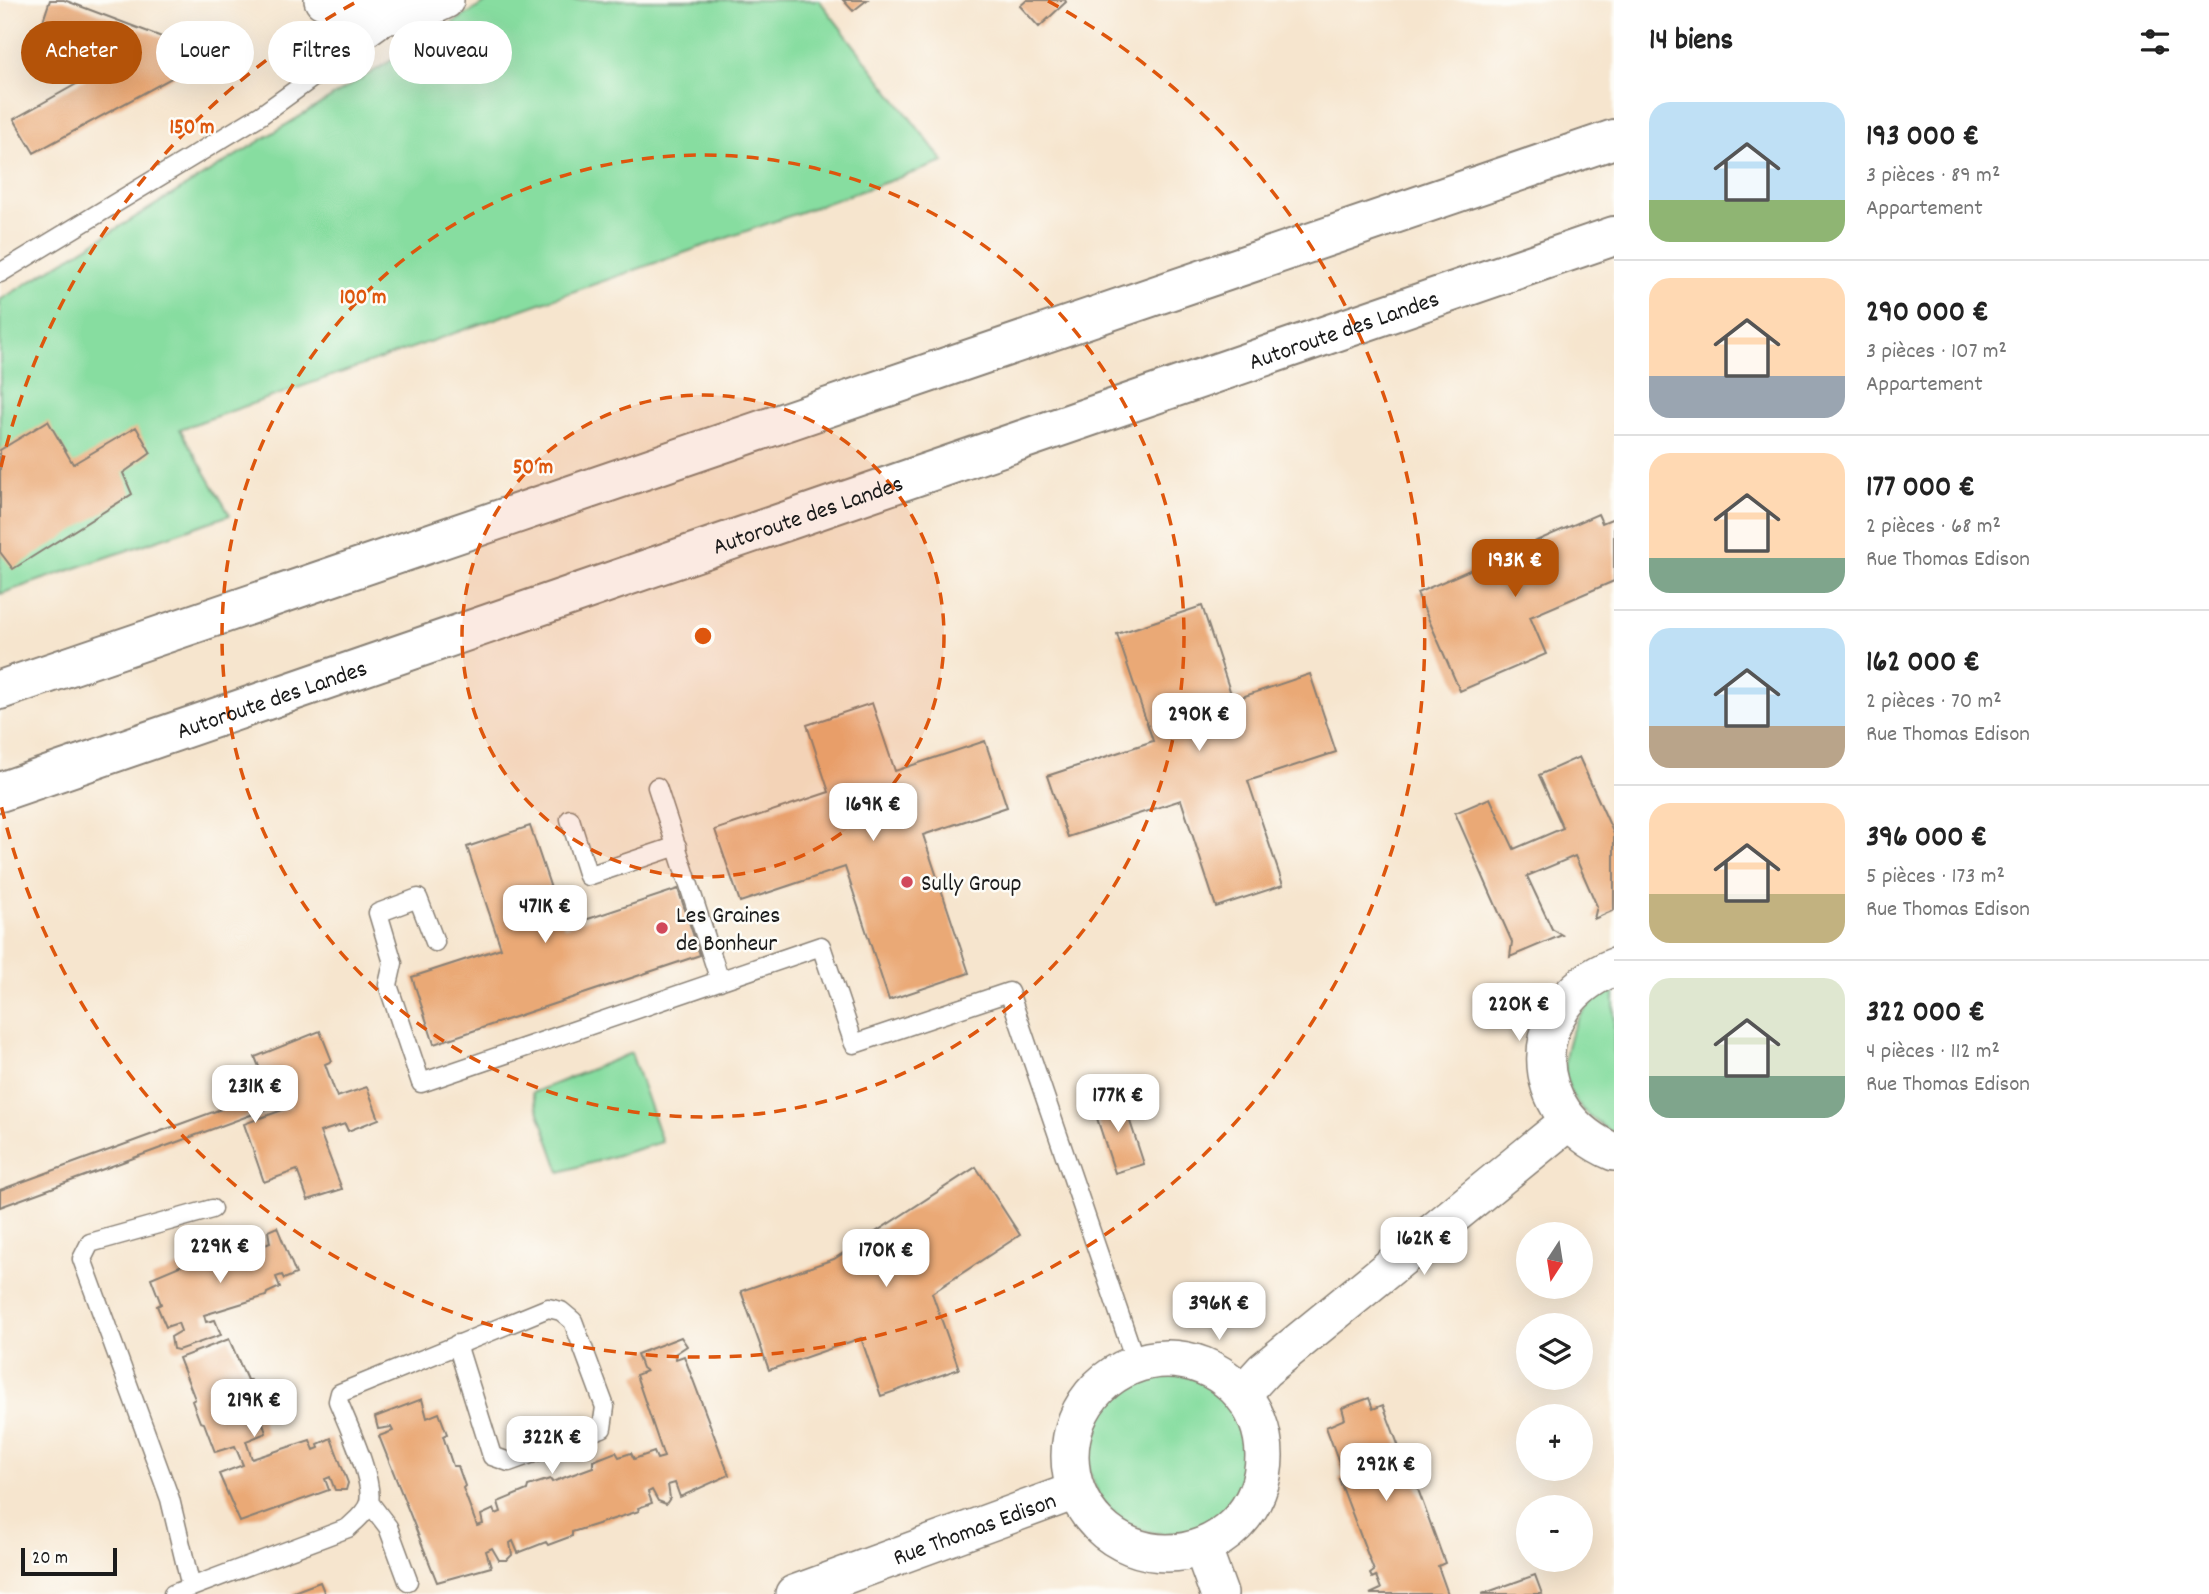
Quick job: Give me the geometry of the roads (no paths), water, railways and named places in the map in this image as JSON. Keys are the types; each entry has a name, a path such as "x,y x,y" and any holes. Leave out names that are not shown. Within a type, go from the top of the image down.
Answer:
{"highway":[{"path":"0,690 1614,139"},
{"name":"Autoroute des Landes","path":"0,792 1614,236"}],"street":[{"path":"323,0 353,12 377,16 400,15 426,9 445,0"},
{"path":"1614,967 1591,976 1567,998 1551,1027 1545,1060 1552,1093 1568,1122 1592,1142 1614,1152"},
{"path":"1243,1393 1264,1370 1568,1122"},
{"name":"Rue Thomas Edison","path":"1164,1358 1194,1362 1221,1374 1243,1393 1257,1417 1265,1461 1261,1483 1252,1504 1239,1522 1222,1537 1202,1547 1165,1553 1127,1545 1096,1523 1075,1491 1069,1452 1078,1414 1102,1382 1136,1363 1164,1358"},
{"name":"Rue Thomas Edison","path":"794,1594 1075,1491"},
{"path":"1202,1547 1219,1594"}],"lane":[{"path":"0,273 261,116 400,15"},
{"path":"657,787 720,981"},
{"path":"570,818 589,876 677,846"},
{"path":"435,942 418,898 378,913 393,963 388,985 421,1083 821,946 854,1044 1009,992 1136,1363"},
{"path":"191,1587 170,1499 82,1259 90,1243 212,1209"},
{"path":"408,1581 387,1527 369,1503 368,1483 338,1401 340,1393 457,1344 548,1308 561,1311 573,1321 605,1407 602,1428 509,1462 492,1457 457,1344"},
{"path":"173,1594 191,1587 214,1586 348,1528 369,1503"}],"place":[{"name":"Sully Group","path":"907,882"},
{"name":"Les Graines de Bonheur","path":"662,928"}]}
